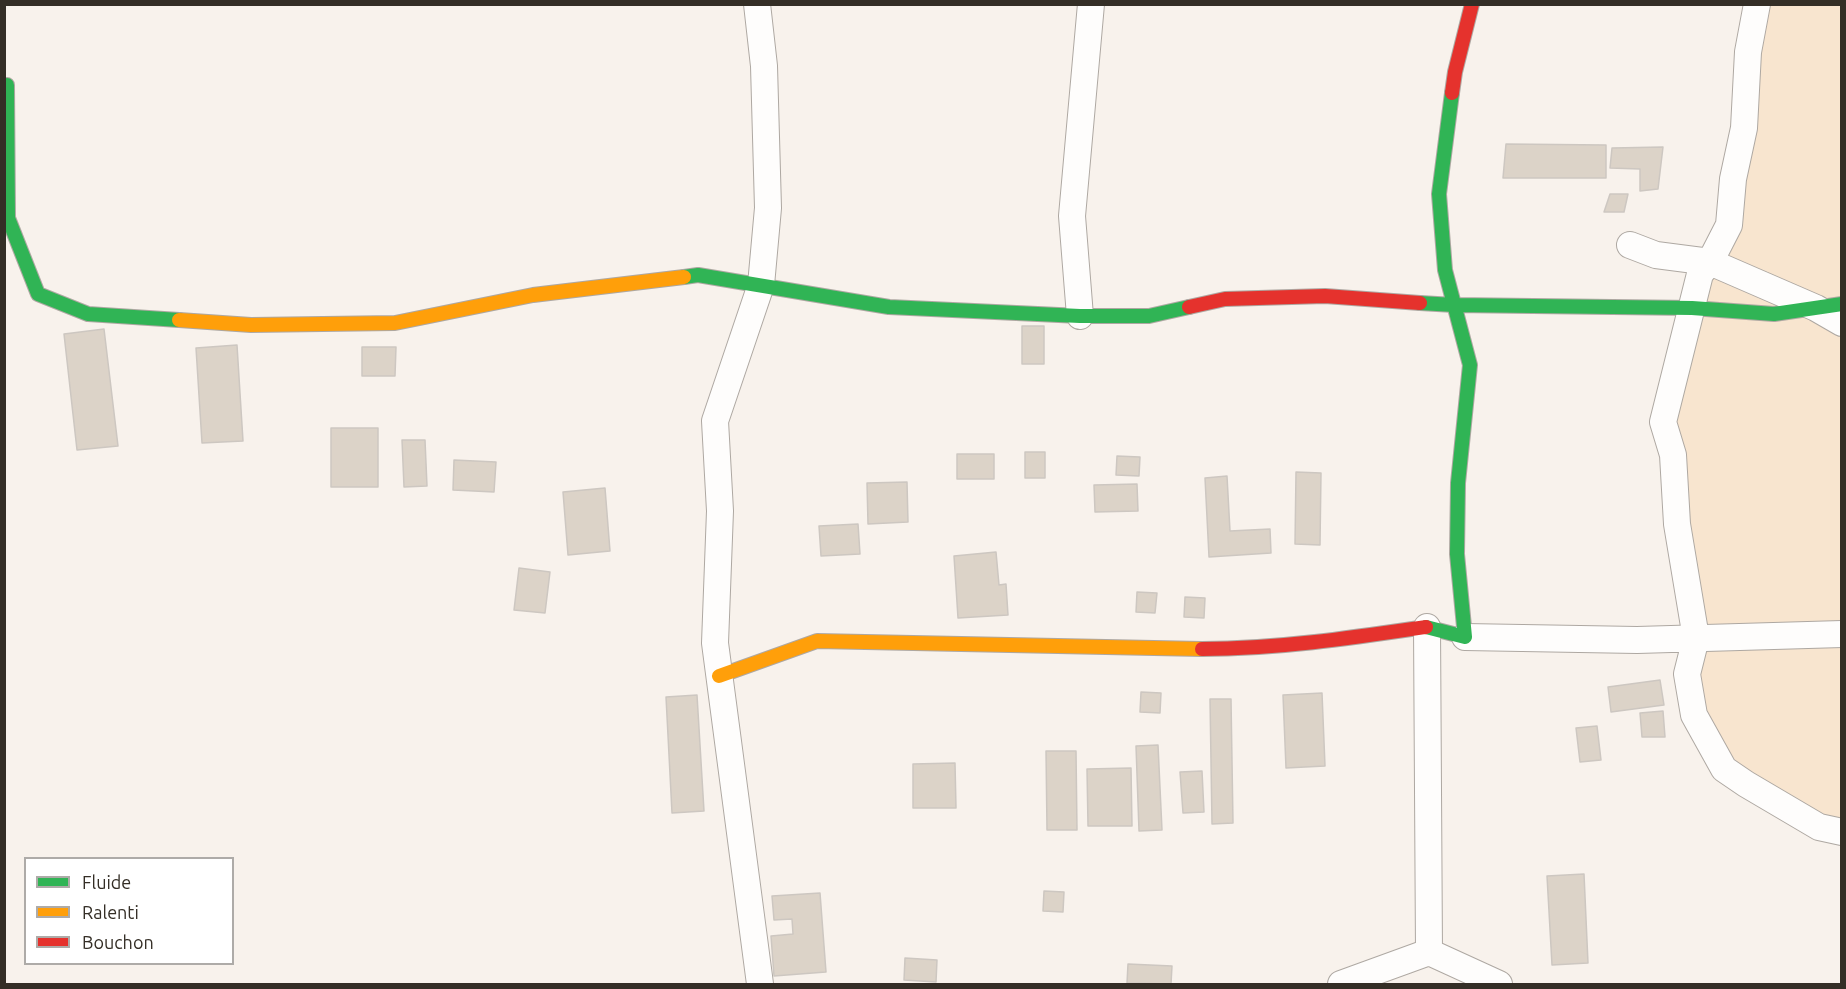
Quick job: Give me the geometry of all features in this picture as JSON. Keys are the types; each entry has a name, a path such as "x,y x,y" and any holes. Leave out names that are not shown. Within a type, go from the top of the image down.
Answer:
{"street":[{"path":"757,4 764,66 768,208 761,285 715,421 720,511 715,643 760,984"},
{"path":"1080,316 1072,216 1091,4"},
{"path":"1465,637 1457,554 1458,483 1470,365 1445,270 1439,194 1455,72 1472,4"},
{"path":"1757,4 1748,52 1744,128 1733,179 1729,225 1710,262 1700,274 1663,422 1673,455 1677,524 1696,638 1687,674 1694,715 1724,769 1819,828 1842,832"},
{"path":"5,79 8,218 38,294 88,314 251,325 395,323 533,295 698,275 889,307 1080,316 1149,316 1225,299 1325,296 1454,305 1692,308 1774,314 1842,304"},
{"path":"1630,245 1656,255 1710,262 1816,308 1842,324"},
{"path":"719,676 817,641 1247,649 1353,638 1427,627 1465,637 1637,640 1842,634"},
{"path":"1427,627 1429,952"},
{"path":"1341,984 1429,952 1499,984"}],"shaded area":[{"path":"1757,5 1841,5 1841,832 1746,784 1694,715 1663,422 1729,225"}],"building":[{"path":"1506,144 1606,145 1606,178 1503,178"},
{"path":"1663,147 1658,189 1640,191 1640,169 1610,168 1612,148"},
{"path":"1610,194 1628,194 1624,212 1604,212"},
{"path":"1022,326 1044,326 1044,364 1022,364"},
{"path":"104,329 118,446 77,450 64,334"},
{"path":"237,345 243,441 202,443 196,348"},
{"path":"362,347 396,347 395,376 362,376"},
{"path":"331,428 378,428 378,487 331,487"},
{"path":"402,440 425,440 427,486 404,487"},
{"path":"1025,452 1045,452 1045,478 1025,478"},
{"path":"957,454 994,454 994,479 957,479"},
{"path":"1117,456 1140,457 1139,476 1116,475"},
{"path":"454,460 496,462 494,492 453,490"},
{"path":"1296,472 1321,473 1320,545 1295,544"},
{"path":"1227,476 1230,531 1270,529 1271,553 1209,557 1205,478"},
{"path":"907,482 908,522 868,524 867,483"},
{"path":"1137,484 1138,511 1095,512 1094,485"},
{"path":"605,488 610,551 568,555 563,492"},
{"path":"858,524 860,554 821,556 819,526"},
{"path":"996,552 999,585 1006,584 1008,615 958,618 954,556"},
{"path":"519,568 550,572 545,613 514,610"},
{"path":"1137,592 1157,593 1155,613 1136,612"},
{"path":"1185,597 1205,598 1204,618 1184,617"},
{"path":"1660,680 1664,705 1611,712 1608,687"},
{"path":"1141,692 1161,693 1160,713 1140,712"},
{"path":"1322,693 1325,766 1286,768 1283,695"},
{"path":"697,695 704,811 672,813 666,697"},
{"path":"1210,699 1231,699 1233,823 1212,824"},
{"path":"1663,711 1665,737 1642,737 1640,713"},
{"path":"1597,726 1601,760 1580,762 1576,728"},
{"path":"1158,745 1162,830 1139,831 1136,746"},
{"path":"1046,751 1076,751 1077,830 1047,830"},
{"path":"955,763 956,808 913,808 913,764"},
{"path":"1131,768 1132,826 1088,826 1087,769"},
{"path":"1202,771 1204,812 1183,813 1180,772"},
{"path":"1584,874 1588,963 1552,965 1547,876"},
{"path":"1044,891 1064,892 1063,912 1043,911"},
{"path":"820,893 826,972 774,976 771,936 793,934 792,919 774,920 772,896"},
{"path":"905,958 937,960 936,982 904,980"},
{"path":"1128,964 1172,966 1171,984 1127,983"}],"traffic: fast":[{"path":"7,85 8,218 38,294 88,314 179,320"},
{"path":"1426,627 1465,637 1457,554 1458,483 1470,365 1445,270 1439,194 1452,93"},
{"path":"684,277 698,275 889,307 1080,316 1149,316 1189,307"},
{"path":"1420,303 1692,308 1774,314 1842,304"}],"traffic: slow":[{"path":"179,320 251,325 395,323 533,295 684,277"},
{"path":"719,676 817,641 1202,649"}],"traffic: jam":[{"path":"1452,93 1472,4"},
{"path":"1189,307 1225,299 1325,296 1420,303"},
{"path":"1202,649 1286,645 1426,627"}]}
